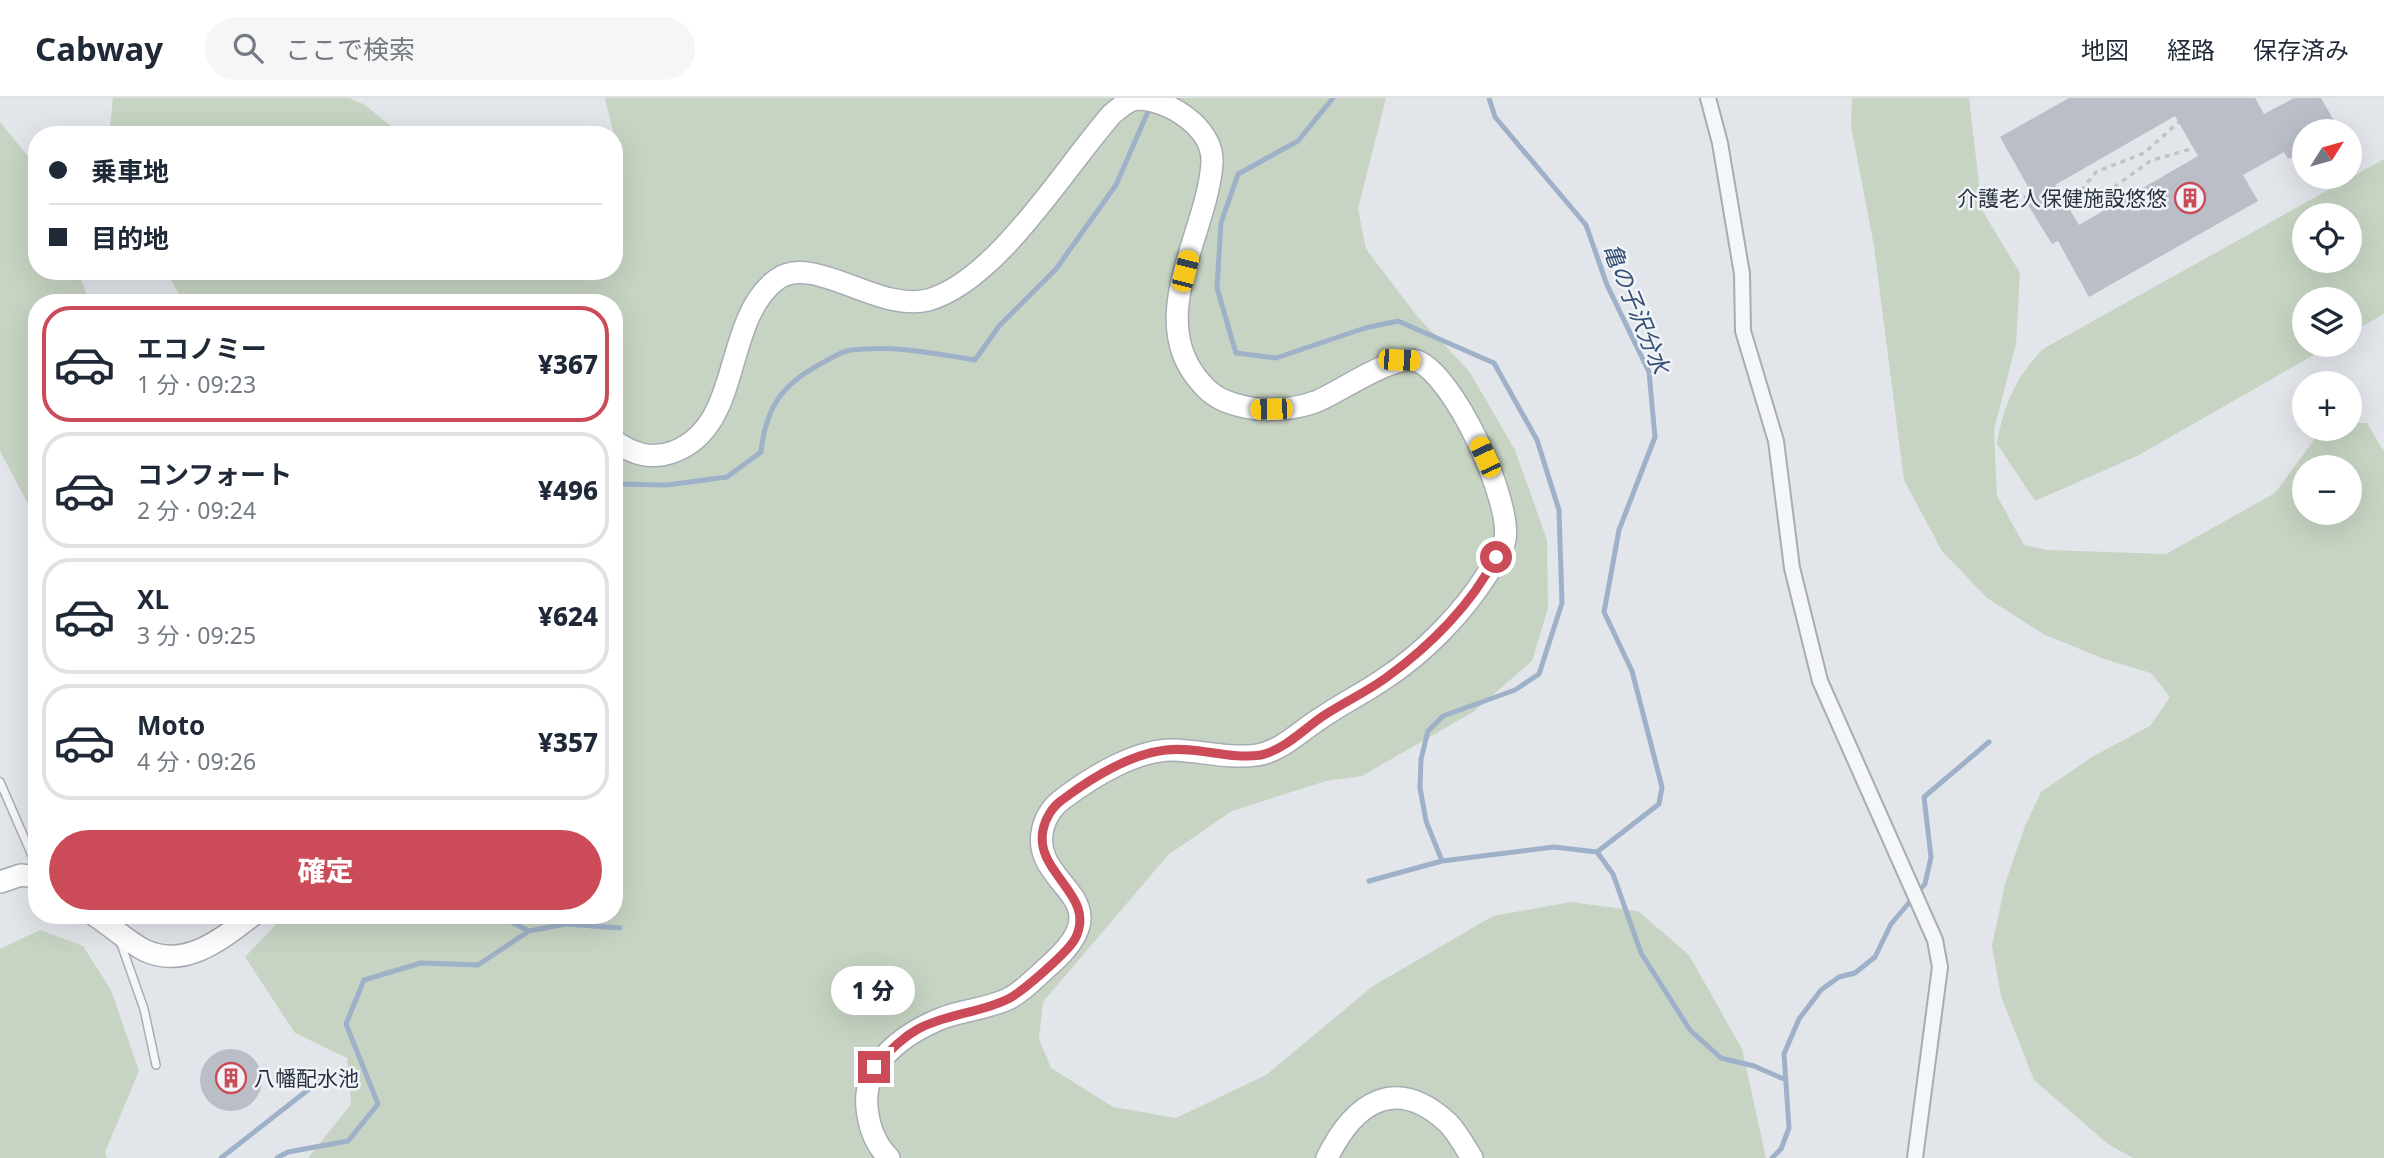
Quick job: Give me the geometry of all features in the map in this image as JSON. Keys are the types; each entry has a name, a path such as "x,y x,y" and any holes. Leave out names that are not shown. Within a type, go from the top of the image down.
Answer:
{"street":[{"path":"1708,98 1720,143 1742,274 1743,331 1776,441 1792,568 1820,681 1935,940 1940,967 1915,1158"},
{"path":"623,448 635,455 662,456 689,446 709,424 754,309 777,280 787,274 807,272 831,278 856,290 909,302 928,300 946,291 1014,238 1112,114 1133,99 1161,99 1182,111 1201,132 1213,158 1178,297 1176,330 1182,359 1197,379 1224,401 1255,410 1286,409 1315,402 1399,360 1417,361 1433,373 1452,397 1475,435 1496,480 1504,512 1505,541 1488,573 1428,644 1385,679 1349,698 1276,750 1245,756 1166,750 1128,762 1091,780 1059,802 1045,821 1040,843 1045,859 1075,900 1081,915 1074,940 1009,999 946,1016 918,1029 898,1042 874,1067 866,1091 869,1121 878,1146 889,1158"},
{"path":"0,882 28,875"},
{"path":"108,924 142,949 161,956 199,951 222,939 241,924"},
{"path":"1327,1158 1342,1130 1360,1110 1382,1098 1404,1098 1429,1110 1449,1124 1472,1158"}],"lane":[{"path":"0,782 28,846"},
{"path":"117,930 144,1009 156,1065"}],"path":[{"path":"2066,203 2076,197 2096,172 2144,153 2179,122"},
{"path":"2076,197 2087,198 2111,192 2150,161 2194,148"},
{"path":"2144,153 2145,160 2150,161"}],"green space":[{"path":"113,98 349,98 365,105 391,126 110,126"},
{"path":"605,98 1386,98 1358,209 1366,249 1417,316 1469,371 1515,450 1547,540 1548,608 1532,661 1473,712 1362,776 1326,781 1232,811 1168,855 1043,1002 1039,1039 1051,1068 1113,1107 1176,1118 1266,1075 1373,986 1493,916 1571,902 1638,911 1689,955 1742,1049 1766,1158 308,1158 351,1104 347,1058 295,1033 245,957 276,924 623,924 623,294 179,294 171,280 623,280 623,126 612,126"},
{"path":"1852,98 1969,98 1982,210 2020,273 2016,344 1994,430 1997,496 2024,545 2047,550 2166,554 2275,493 2292,470 2292,525 2362,525 2362,455 2303,455 2313,441 2362,441 2362,423 2367,423 2384,452 2384,1158 2133,1158 2108,1144 2034,1080 2001,996 1992,946 2005,884 2025,826 2041,792 2092,757 2150,726 2170,697 2151,673 2107,660 2045,635 1987,598 1942,551 1904,480 1874,246 1851,126"},
{"path":"0,122 28,156 28,280 81,280 87,294 28,294 28,504 0,451"},
{"path":"2384,159 2384,314 2362,326 2362,287 2292,287 2292,357 2310,357 2139,455 2035,501 1997,444 2012,393 2043,349 2292,210 2292,273 2362,273 2362,203 2305,203 2330,189 2362,189 2362,171"},
{"path":"40,930 83,946 111,990 139,1071 105,1152 107,1158 0,1158 0,949"}],"building":[{"name":"介護老人保健施設悠悠","path":"2069,98 2255,98 2264,114 2294,98 2321,98 2333,119 2292,119 2292,157 2288,159 2284,152 2243,175 2258,201 2089,297 2058,241 2052,244 2023,197 2031,192 2000,137","holes":["2175,116 2198,156 2079,225 2055,185"]},
{"name":"八幡配水池","path":"231,1049 253,1058 262,1080 253,1102 231,1111 209,1102 200,1080 209,1058"}],"waterway":[{"path":"1333,98 1298,141 1238,174 1221,223 1217,288 1236,353 1276,358 1365,328 1398,321 1494,363 1537,440 1559,510 1562,603 1539,674 1515,690 1443,716 1428,731 1421,759 1420,788 1426,821 1442,861"},
{"name":"亀の子沢分水","path":"1489,98 1495,117 1586,225 1607,285 1649,372 1655,437 1619,530 1604,612 1632,671 1662,787 1659,804 1597,852"},
{"path":"623,484 667,485 727,477 761,452 767,421 788,387 811,369 844,352 898,349 975,360 999,326 1056,269 1116,185 1150,107"},
{"path":"1772,1158 1781,1149 1789,1128 1784,1054 1799,1019 1821,990 1839,977 1855,973 1875,957 1891,924 1925,884 1931,857 1924,797 1989,742"},
{"path":"1369,881 1442,861 1554,847 1597,852 1613,874 1641,953 1690,1030 1721,1058 1754,1066 1786,1080"},
{"path":"515,924 529,931"},
{"path":"277,1158 288,1152 348,1141 378,1104 346,1024 364,980 421,963 478,965 529,931 566,924 620,928"},
{"path":"221,1158 322,1079"}],"place":[{"name":"介護老人保健施設悠悠","path":"2190,198"},
{"name":"八幡配水池","path":"231,1078"}],"route":[{"path":"874,1067 898,1042 918,1029 946,1016 1009,999 1054,961 1074,940 1081,915 1075,900 1045,859 1040,843 1045,821 1059,802 1091,780 1128,762 1166,750 1245,756 1276,750 1349,698 1385,679 1428,644 1468,600 1496,557"}]}
